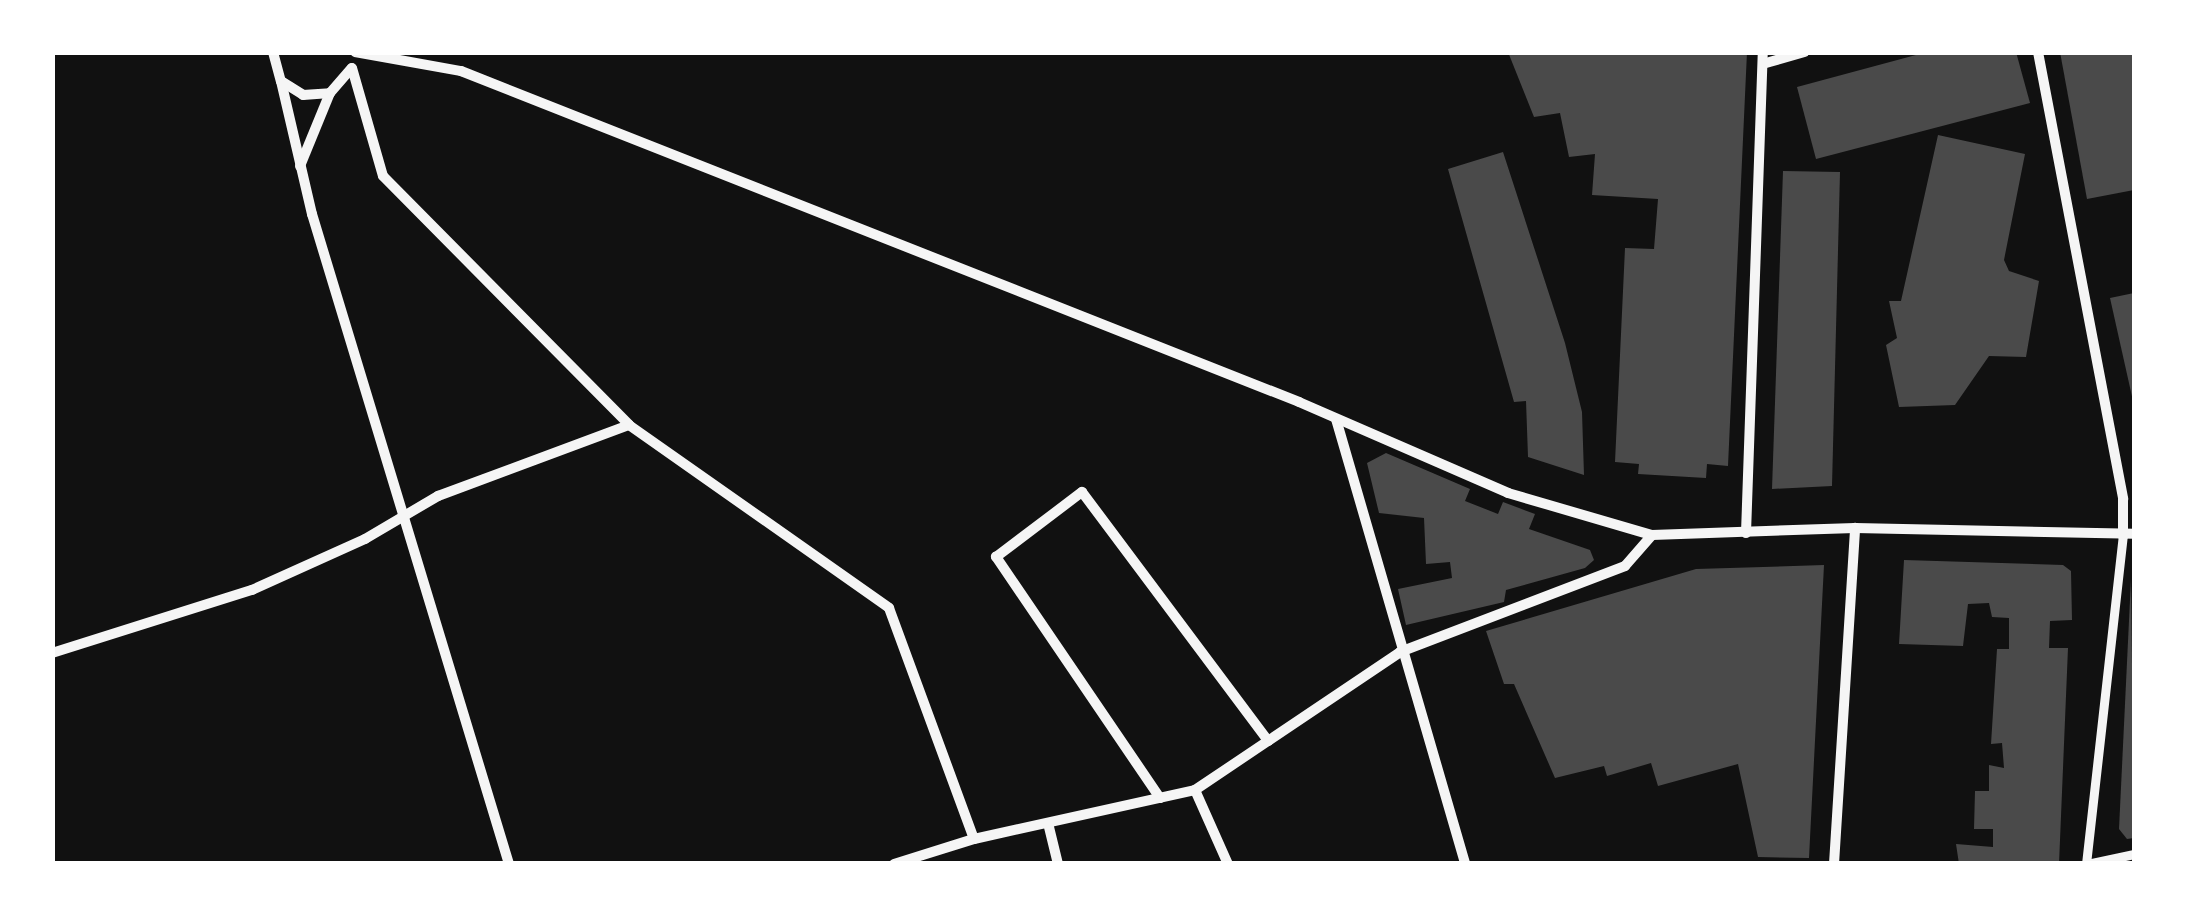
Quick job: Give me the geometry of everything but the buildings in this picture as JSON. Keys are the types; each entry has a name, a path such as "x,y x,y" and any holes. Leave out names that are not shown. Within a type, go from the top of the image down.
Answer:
{"street":[{"path":"273,52 300,166 402,516 510,864"},
{"path":"974,838 889,608 629,426 383,176 352,68 355,52 461,70 1336,419 1508,492 1652,535 1856,528 2131,537"},
{"path":"1746,533 1764,58 1804,52"},
{"path":"2038,52 2131,537 2086,864 2134,854"},
{"path":"300,166 330,93 352,68"},
{"path":"281,81 303,95 330,93"},
{"path":"1336,419 1400,652 1465,864"},
{"path":"52,653 252,590 438,496 629,426"},
{"path":"1160,798 996,557 1082,492 1268,740"},
{"path":"1834,864 1856,528"},
{"path":"894,864 974,838 1195,790 1400,652 1625,566 1652,535"},
{"path":"1195,790 1228,864"},
{"path":"1048,823 1058,864"}]}
